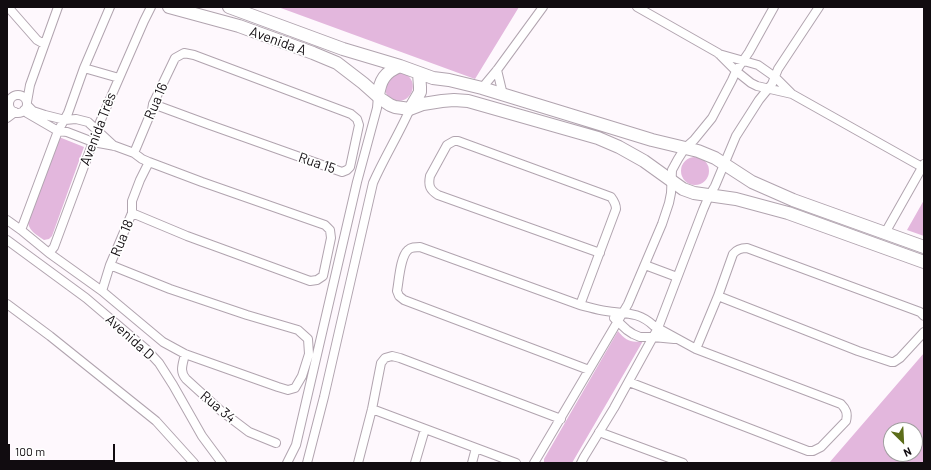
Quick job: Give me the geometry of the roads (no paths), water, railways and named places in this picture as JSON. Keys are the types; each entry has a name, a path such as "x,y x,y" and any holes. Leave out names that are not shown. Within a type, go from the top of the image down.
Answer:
{"main road":[{"name":"Avenida A","path":"169,7 238,26 337,63 378,96"},
{"name":"Avenida A","path":"229,7 343,49 400,66 433,78 449,80 482,88 608,128 685,148"},
{"path":"400,66 389,71 381,81 378,96 390,105 410,109 423,104 442,101 468,101 598,138 619,147 644,161 682,189 709,196 736,199 788,213 924,262"},
{"path":"410,109 420,92 419,73"},
{"path":"410,109 421,98 433,78"},
{"path":"685,148 698,151 715,158 752,182 793,200 924,247"}],"street":[{"path":"8,7 37,40 44,44"},
{"path":"7,118 30,85 58,7"},
{"path":"21,230 58,131 65,120 84,68 110,7"},
{"name":"Avenida Três","path":"49,253 54,247 100,122 151,7"},
{"path":"482,88 498,70 542,7"},
{"path":"637,7 718,54 750,83 768,89 792,94"},
{"path":"534,463 628,304 669,204 672,170 685,148 694,140 712,118 736,71 749,52 774,7"},
{"path":"581,463 629,382 658,328 709,196 716,186 736,136 759,100 772,84 778,69 819,7"},
{"name":"Rua 15","path":"153,104 342,172 350,167 359,126 357,119 351,114 194,55 184,53"},
{"name":"Rua 16","path":"134,153 152,110 153,104 175,58 184,53"},
{"path":"718,54 758,65 775,77 792,94 923,165 885,233"},
{"path":"84,68 119,78"},
{"path":"498,70 503,95"},
{"path":"7,90 16,103 27,114 58,131 68,132 93,142 115,146 134,153 149,162 202,182 325,225 330,230 331,238 323,276 317,280 310,281 187,236 132,213"},
{"path":"287,463 296,445 357,182 377,108 378,96"},
{"path":"16,103 45,115 65,120 76,118 88,122 115,146"},
{"path":"307,463 324,397 373,183 377,172 404,124 410,109"},
{"path":"580,305 600,253 616,209 614,200 611,197 458,141 454,141 447,145 430,176 429,186 433,192 600,253"},
{"name":"Rua 18","path":"102,291 110,265 132,213 132,201 149,162"},
{"path":"7,220 49,253 102,291 163,342 185,354 288,390 295,388 302,376 309,354 308,339 298,330 247,315 170,289 110,265"},
{"name":"Avenida D","path":"7,240 86,298 146,349 159,363 202,436 222,463"},
{"path":"589,370 404,300 397,291 403,257 407,251 413,247 420,247 580,305 605,311 639,316 696,349 841,404 844,407 847,416 846,421 821,447 813,451 808,451 629,382"},
{"path":"696,349 718,296 733,254 737,250 747,248 920,312 924,316"},
{"path":"645,265 677,277"},
{"path":"718,296 888,362 894,362 900,358 924,332"},
{"path":"7,304 50,336 156,421 194,463"},
{"path":"605,311 627,330 640,337 677,339"},
{"name":"Rua 34","path":"185,354 182,368 183,375 186,379 220,410 249,432 276,443"},
{"path":"358,463 372,409 381,363 385,358 392,356 561,419"},
{"path":"372,409 516,463"},
{"path":"416,463 425,429"},
{"path":"599,432 682,463"},
{"path":"472,463 476,448"}]}
